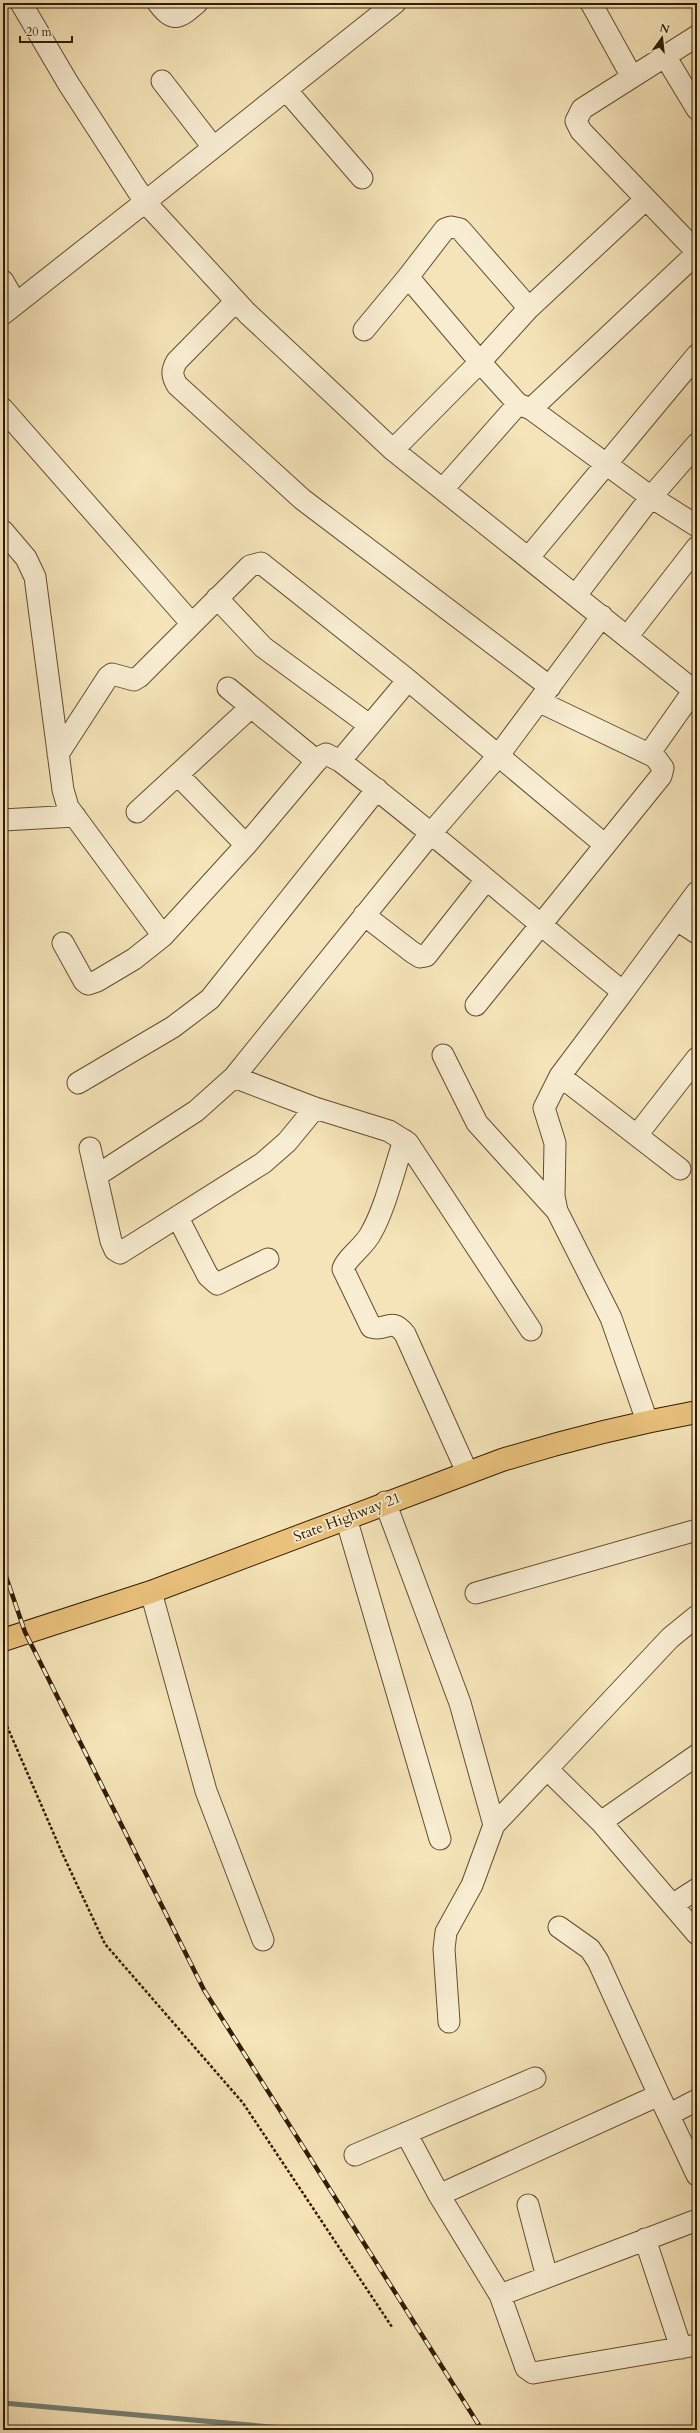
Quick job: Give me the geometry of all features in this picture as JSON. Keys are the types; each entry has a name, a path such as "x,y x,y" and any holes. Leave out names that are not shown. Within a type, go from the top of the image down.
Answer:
{"highway":[{"name":"State Highway 21","path":"3,1640 151,1592 467,1472 562,1441 647,1421 697,1412"}],"street":[{"path":"21,3 68,83 145,202 236,301 393,450 529,557 627,637 694,685 649,754"},
{"path":"158,3 166,14 172,17 181,17 197,3"},
{"path":"3,281 10,309 287,90 327,55 395,3"},
{"path":"595,5 632,77"},
{"path":"443,489 525,407 697,253 581,131 576,121 582,109 697,36"},
{"path":"665,56 697,109"},
{"path":"162,81 213,147"},
{"path":"287,90 362,178"},
{"path":"393,450 480,362 529,308 646,199"},
{"path":"364,330 445,229 451,227 460,229 467,236 529,308"},
{"path":"408,277 480,362 525,407 651,497 697,526"},
{"path":"236,301 177,361 173,368 172,376 177,385 302,499 545,694 649,754 660,762 663,768 661,776 604,844 476,1005"},
{"path":"529,557 605,463 697,355"},
{"path":"3,409 192,624"},
{"path":"576,595 651,497 697,444"},
{"path":"3,531 26,558 32,567 35,577 63,790 68,807 163,936"},
{"path":"627,637 697,547"},
{"path":"58,754 108,677 112,674 134,680 250,566 260,563 408,680 604,844"},
{"path":"217,598 263,647 369,725"},
{"path":"96,1176 196,1111 234,1077 432,832 498,756 602,616"},
{"path":"340,761 408,680"},
{"path":"228,688 317,761"},
{"path":"137,812 251,707"},
{"path":"63,943 84,981 88,984 97,981 134,959 163,936 246,845 317,761 326,754 340,761 432,832 486,880 623,992"},
{"path":"178,775 246,845"},
{"path":"78,1083 173,1027 210,999 377,789"},
{"path":"3,820 75,816"},
{"path":"364,915 412,952 420,957 426,956 486,880"},
{"path":"647,1421 611,1318 557,1211 554,1196 555,1143 544,1108 560,1076 697,892"},
{"path":"677,920 697,934"},
{"path":"443,1055 477,1123 557,1211"},
{"path":"637,1135 697,1058"},
{"path":"560,1076 680,1170"},
{"path":"234,1077 315,1108 389,1131 404,1140 451,1208 531,1330"},
{"path":"90,1148 111,1240 115,1250 120,1253 178,1218 263,1162 287,1142 315,1108"},
{"path":"404,1140 372,1232 356,1254 345,1264 343,1269 371,1327 376,1329 389,1324 395,1325 405,1334 467,1472"},
{"path":"178,1218 208,1276 217,1284 268,1259"},
{"path":"386,1502 460,1703 494,1825"},
{"path":"346,1518 440,1839"},
{"path":"476,1593 697,1530"},
{"path":"151,1592 206,1791 263,1940"},
{"path":"449,2022 444,1949 446,1932 472,1885 494,1825 670,1638 697,1616"},
{"path":"601,1822 697,1755"},
{"path":"547,1769 601,1822 697,1934"},
{"path":"672,1905 697,1889"},
{"path":"559,1927 590,1949 598,1961 697,2175"},
{"path":"354,2155 535,2078"},
{"path":"439,2195 659,2095"},
{"path":"670,2114 697,2100"},
{"path":"406,2133 439,2195 500,2295 526,2368 534,2373 689,2347 645,2239"},
{"path":"528,2205 547,2277"},
{"path":"500,2295 697,2220"}],"path":[{"path":"3,1717 63,1855 105,1944 246,2108 392,2327"}],"waterway":[{"path":"3,2403 305,2430"}],"railway":[{"path":"3,1568 25,1632 204,1990 482,2430"}]}
